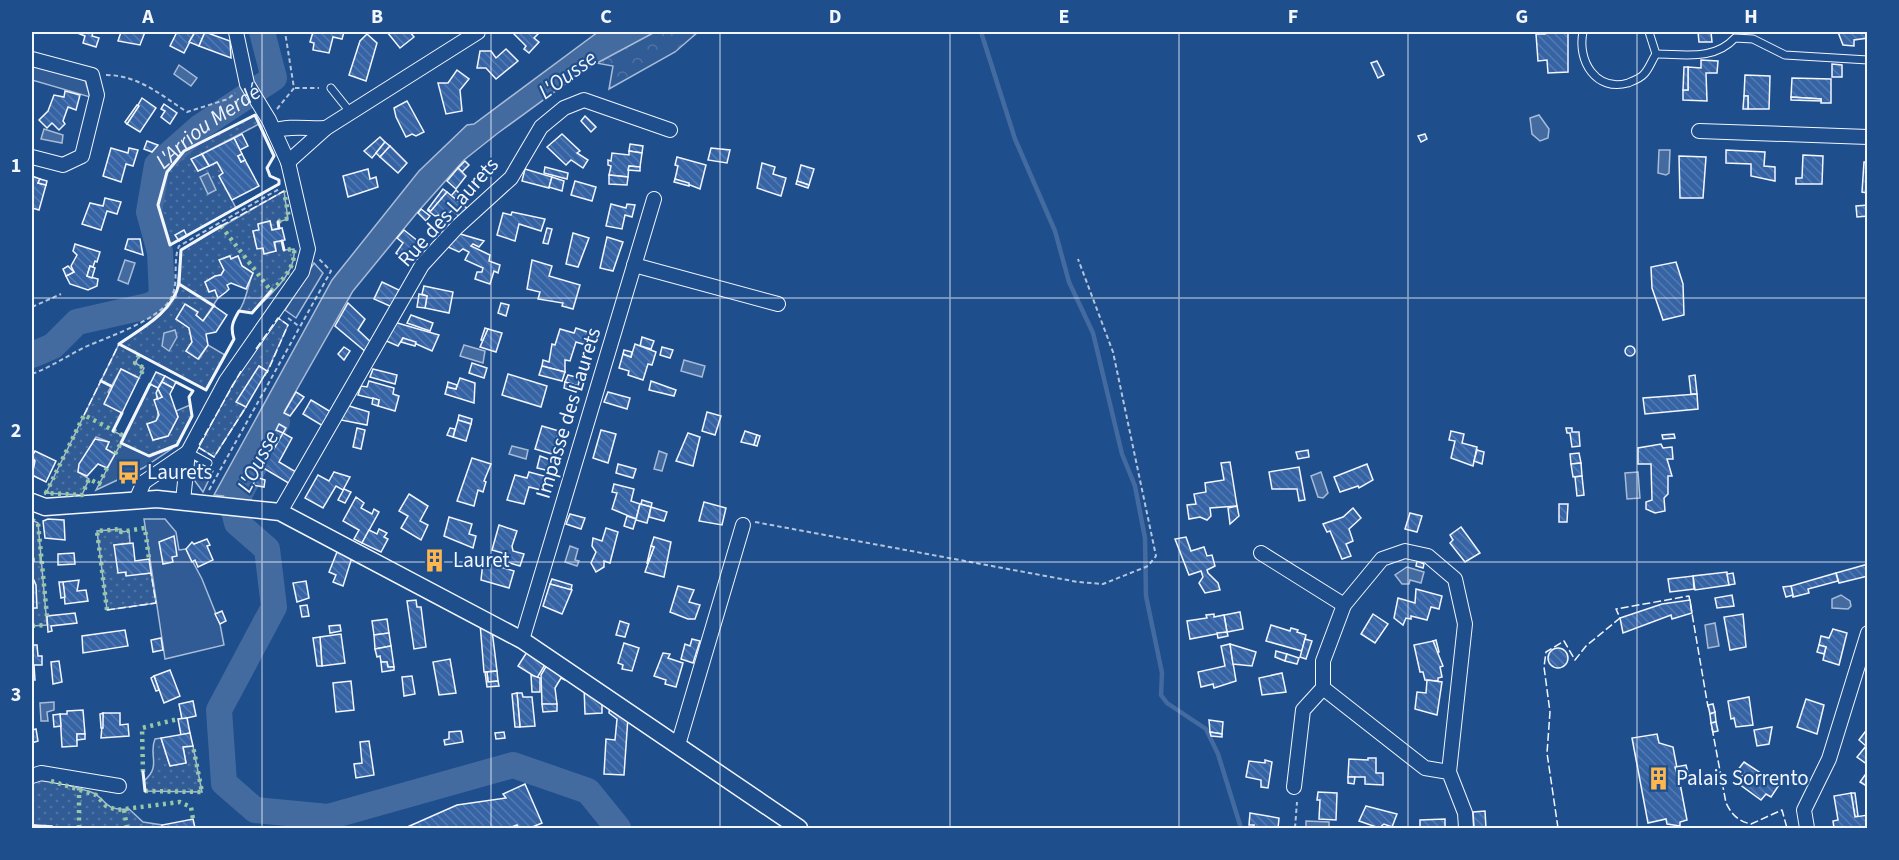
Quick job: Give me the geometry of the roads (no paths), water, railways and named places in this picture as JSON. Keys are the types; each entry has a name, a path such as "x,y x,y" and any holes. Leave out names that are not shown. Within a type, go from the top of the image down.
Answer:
{"street":[{"path":"183,501 188,452 226,381 302,272 308,249 288,162 269,121 248,86 236,32"},
{"path":"288,162 326,128 478,32"},
{"path":"32,59 92,75 97,95 82,156 63,165 32,157"},
{"name":"Rue des Laurets","path":"280,512 422,265 457,227 511,178 540,127 564,108 584,100 670,130"},
{"path":"269,121 283,127 301,130 326,128"},
{"path":"1699,131 1868,136"},
{"name":"Impasse des Laurets","path":"522,640 654,199"},
{"path":"634,264 778,304"},
{"path":"136,500 144,482 188,452"},
{"path":"32,502 45,507 136,500 183,501 280,512 522,640 799,828"},
{"path":"678,745 743,525"},
{"path":"1294,787 1303,710 1323,688 1323,661 1344,605 1382,559 1405,551 1428,556 1455,579 1465,624 1449,772 1465,813 1466,828"},
{"path":"1261,553 1344,605"},
{"path":"1807,828 1803,810 1829,759 1868,633"},
{"path":"1323,688 1425,768 1449,772"},
{"path":"32,776 41,773 119,786"}],"lane":[{"path":"1583,32 1582,50 1592,76 1602,83 1619,85 1643,76 1656,54 1649,32"},
{"path":"1656,54 1713,54 1727,46 1734,38 1753,39 1785,55 1868,60"},
{"path":"331,88 351,113"},
{"path":"188,452 208,463"}],"water":[{"name":"L'Ousse","path":"598,32 655,32 586,69 464,160 353,291 255,463 251,499 214,495 332,280 419,171 467,125 474,124"},
{"path":"179,65 197,78 191,86 174,74"},
{"path":"1539,115 1549,129 1548,138 1540,141 1532,134 1530,118"},
{"path":"44,129 63,135 62,143 41,139"},
{"path":"1659,150 1670,150 1669,173 1666,175 1658,173"},
{"path":"208,173 216,190 208,194 200,177"},
{"path":"125,260 135,263 128,284 118,280"},
{"path":"175,330 177,337 169,351 162,346 164,333"},
{"path":"464,345 485,351 483,363 460,356"},
{"path":"684,360 705,366 702,377 681,371"},
{"path":"512,446 528,450 526,459 509,454"},
{"path":"659,451 667,454 662,471 654,469"},
{"path":"1321,472 1328,493 1323,498 1318,497 1311,476"},
{"path":"1638,472 1640,498 1627,499 1625,473"},
{"path":"570,546 578,549 575,560 579,561 577,566 565,562"},
{"path":"1407,567 1424,572 1421,583 1410,580 1409,584 1402,584 1395,575"},
{"path":"1841,595 1850,601 1851,606 1848,609 1832,608 1832,599"},
{"path":"1715,623 1719,646 1708,648 1705,625"},
{"path":"54,702 54,710 47,712 48,721 41,721 40,703"},
{"path":"1306,821 1329,822 1329,828 1306,828"}],"waterway":[{"name":"L'Arriou Merdé","path":"32,355 53,346 77,322 152,305 162,297 160,252 149,212 157,165 200,127 274,78 262,32"},
{"path":"981,32 1015,139 1055,231 1069,282 1093,333 1122,454 1135,486 1145,538 1146,596 1162,673 1161,695 1167,703 1206,729 1218,754 1241,828"},
{"name":"L'Ousse","path":"277,422 233,507 237,523 267,549 274,607 219,710 224,783 255,810 328,817 513,765 588,791 618,828"}],"place":[{"name":"Laurets","path":"129,472"},
{"name":"Lauret","path":"435,560"},
{"name":"Palais Sorrento","path":"1658,778"}]}
